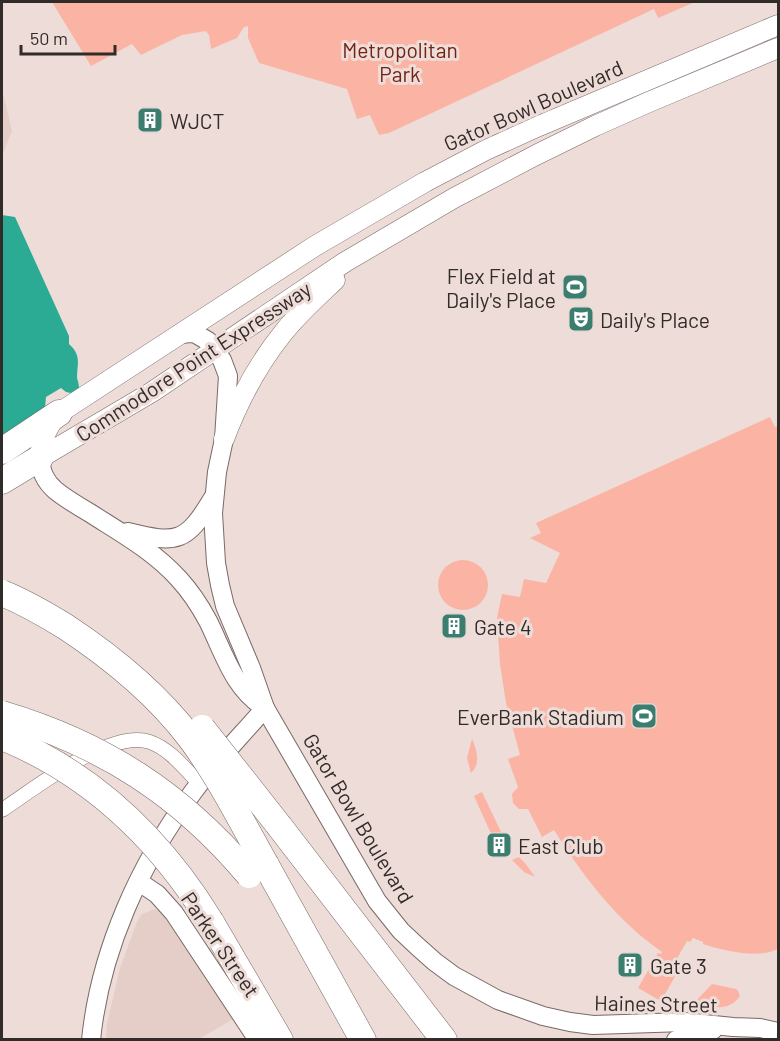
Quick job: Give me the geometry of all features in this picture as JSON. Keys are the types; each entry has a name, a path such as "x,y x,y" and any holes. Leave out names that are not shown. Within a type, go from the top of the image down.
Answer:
{"highway":[{"name":"Commodore Point Expressway","path":"2,452 59,413"},
{"name":"Commodore Point Expressway","path":"2,481 40,458"},
{"path":"3,593 50,608 106,637 149,670 172,692 280,827 444,1040"},
{"path":"3,593 50,617 112,659 147,690 179,725 204,758 223,789 363,1040"},
{"path":"2,714 56,732 114,760 151,784 206,829 242,866 274,908 349,1040"},
{"path":"2,736 67,770 99,792 144,832 191,889 280,1040"}],"main road":[{"name":"Gator Bowl Boulevard","path":"315,246 386,204 486,150 778,25"},
{"name":"Gator Bowl Boulevard","path":"383,239 556,144 640,105 778,48"},
{"name":"Commodore Point Expressway","path":"40,458 153,392 288,299 383,239"},
{"path":"224,439 250,383 283,333 320,294 383,239"},
{"name":"Commodore Point Expressway","path":"59,413 315,246"},
{"path":"40,458 45,435 59,413"}],"street":[{"path":"180,334 200,335 215,350"},
{"name":"Gator Bowl Boulevard","path":"215,350 228,376 224,439 213,498 214,549 219,585 265,708 377,901 417,946 454,976 498,1000 578,1032"},
{"name":"Gator Bowl Boulevard","path":"40,458 43,475 50,486 153,555 170,570 186,588 207,620 240,685 250,697 265,708"},
{"path":"115,529 154,539 177,537 194,526 213,498"},
{"path":"91,1040 108,958 120,924 151,857 170,825 200,784 265,708"},
{"path":"2,810 85,757 117,743 134,740 159,746 200,784"},
{"name":"Parker Street","path":"139,882 157,894 174,913 258,1040"},
{"name":"Haines Street","path":"578,1032 601,1025 685,1022 733,1028 760,1028 778,1032"},
{"path":"676,1040 733,1028"},
{"name":"Haines Street","path":"733,1028 756,1040"}],"shaded area":[{"path":"2,89 12,131 2,156"},
{"path":"2,215 15,217 69,336 69,344 77,356 79,388 71,393 61,388 46,397 45,408 2,439"},
{"path":"155,909 165,913 235,1018 199,1039 106,1040 107,1024 120,968 137,922 142,914"}],"green space":[{"name":"Metropolitan Park","path":"52,2 695,2 658,18 654,9 389,133 379,135 370,115 357,119 347,89 259,63 248,38 248,26 244,27 237,38 211,49 209,35 206,31 182,35 141,55 132,44 91,66"},
{"name":"EverBank Stadium","path":"770,417 775,427 778,426 778,949 761,953 741,953 711,947 693,938 690,942 687,941 675,962 681,966 661,1001 638,988 658,953 662,952 630,926 602,897 554,830 542,837 528,809 519,809 513,803 512,794 518,787 508,759 520,755 506,703 500,664 497,618 502,594 520,597 524,579 546,583 560,553 530,538 541,533 536,523"},
{"path":"463,560 481,567 488,585 481,603 463,610 445,603 438,585 445,567"},
{"path":"472,739 477,752 477,761 471,773 467,758"},
{"path":"482,792 501,832 492,836 474,796"},
{"path":"519,857 535,877 524,872 512,860"},
{"path":"712,984 736,989 740,996 735,1002 724,1007 693,1004"}],"place":[{"name":"WJCT","path":"150,120"},
{"name":"Flex Field at Daily's Place","path":"575,287"},
{"name":"Daily's Place","path":"581,319"},
{"name":"Gate 4","path":"454,626"},
{"name":"EverBank Stadium","path":"644,716"},
{"name":"East Club","path":"499,845"},
{"name":"Gate 3","path":"630,965"}]}
